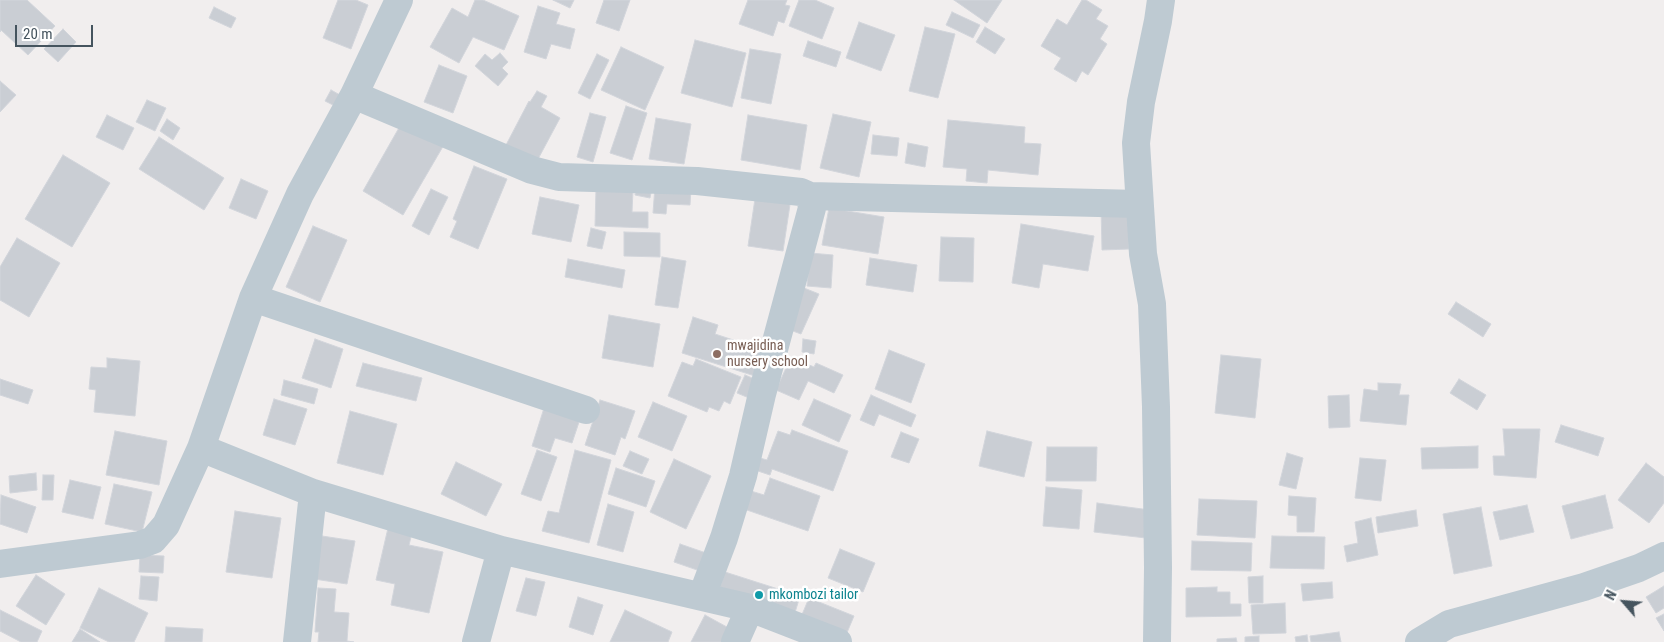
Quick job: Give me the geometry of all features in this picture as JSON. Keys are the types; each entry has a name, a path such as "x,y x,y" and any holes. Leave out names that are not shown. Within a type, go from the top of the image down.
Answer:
{"street":[{"path":"0,564 140,545 153,540 166,525 201,448 253,298 300,194 354,95 399,0"},
{"path":"1139,0 1160,10 1141,102 1136,143 1138,204 1143,254 1152,304 1156,407 1157,642"},
{"path":"354,95 524,167 559,177 697,180 802,192 810,196 1138,204"},
{"path":"702,596 724,538 743,476 762,394 812,208 810,196"},
{"path":"253,298 586,410"},
{"path":"201,448 313,493 501,550 750,608 838,642"},
{"path":"297,642 313,493"},
{"path":"476,642 501,550"},
{"path":"1419,642 1449,624 1584,587 1639,568 1664,556"},
{"path":"735,642 750,608"}],"building":[{"path":"0,0 27,0 55,26 28,55 1,30 0,32"},
{"path":"338,0 356,0 368,5 351,49 323,38"},
{"path":"475,0 483,0 519,16 504,50 473,37 459,63 430,47 452,8 468,17"},
{"path":"553,0 574,0 570,8"},
{"path":"604,0 630,0 619,31 596,23"},
{"path":"748,0 787,0 785,5 790,6 784,23 778,21 773,36 739,24"},
{"path":"799,0 815,0 834,8 822,39 789,26"},
{"path":"954,0 1002,0 987,23"},
{"path":"1082,0 1086,0 1102,10 1096,19 1108,26 1100,39 1107,44 1088,75 1082,71 1076,82 1054,69 1061,58 1041,46 1057,19 1067,25"},
{"path":"538,6 560,13 556,24 575,29 570,49 551,44 546,59 524,52"},
{"path":"214,7 236,18 231,28 209,18"},
{"path":"952,12 980,25 973,38 946,25"},
{"path":"859,22 895,35 881,71 846,58"},
{"path":"925,27 955,34 938,98 909,91"},
{"path":"985,27 1005,39 995,54 976,42"},
{"path":"63,29 76,42 58,62 44,49"},
{"path":"695,40 746,53 732,107 681,93"},
{"path":"808,41 841,52 836,67 803,56"},
{"path":"621,47 664,67 645,110 601,90"},
{"path":"750,49 781,54 771,104 741,98"},
{"path":"500,53 508,62 502,68 508,74 498,86 475,66 485,54 492,60"},
{"path":"597,54 609,60 590,99 578,93"},
{"path":"439,65 467,76 453,113 424,102"},
{"path":"0,81 16,95 0,112"},
{"path":"331,90 340,95 335,106 325,101"},
{"path":"537,91 547,96 541,107 560,118 537,161 506,145 529,101"},
{"path":"147,100 166,108 155,131 136,122"},
{"path":"626,106 647,113 632,160 610,153"},
{"path":"590,113 606,117 593,162 577,157"},
{"path":"833,114 871,122 859,177 820,168"},
{"path":"107,115 134,128 123,150 96,137"},
{"path":"748,115 807,125 800,170 741,160"},
{"path":"656,118 691,124 684,164 649,159"},
{"path":"167,119 180,128 173,140 160,131"},
{"path":"404,119 445,143 403,215 363,191"},
{"path":"948,120 1025,127 1024,143 1041,144 1038,175 988,170 987,183 966,181 967,169 943,167"},
{"path":"873,135 899,138 897,156 871,154"},
{"path":"159,137 224,178 204,210 139,169"},
{"path":"908,143 928,147 925,167 905,163"},
{"path":"63,155 110,183 72,247 25,219"},
{"path":"474,166 507,179 478,249 450,237 457,221 453,219"},
{"path":"241,179 268,191 256,219 229,208"},
{"path":"637,180 653,182 650,198 635,195"},
{"path":"655,186 691,188 690,205 667,204 666,214 653,213"},
{"path":"431,189 448,197 429,235 412,226"},
{"path":"596,189 633,190 632,212 648,212 648,228 595,226"},
{"path":"756,192 791,198 783,251 748,246"},
{"path":"540,197 579,205 571,242 532,234"},
{"path":"1128,206 1129,249 1102,250 1101,207"},
{"path":"829,208 884,217 878,254 822,245"},
{"path":"1021,224 1094,236 1088,271 1043,264 1039,288 1012,283"},
{"path":"313,226 347,240 320,302 286,287"},
{"path":"591,228 606,232 602,249 587,246"},
{"path":"624,232 660,233 660,257 624,256"},
{"path":"941,237 974,238 973,282 939,281"},
{"path":"17,238 60,263 29,317 0,300 0,267"},
{"path":"810,253 833,255 831,288 807,286"},
{"path":"662,257 686,261 678,308 655,305"},
{"path":"870,258 917,265 913,292 866,285"},
{"path":"568,259 625,270 622,288 565,277"},
{"path":"799,286 819,294 801,334 782,327"},
{"path":"1456,302 1491,324 1483,337 1448,314"},
{"path":"609,315 660,324 653,367 602,358"},
{"path":"693,317 718,325 715,334 764,350 755,376 682,353"},
{"path":"315,339 343,349 331,388 302,378"},
{"path":"803,339 816,341 814,354 802,352"},
{"path":"889,350 925,364 911,403 875,389"},
{"path":"1221,355 1261,359 1255,418 1215,413"},
{"path":"791,357 814,367 816,363 843,375 834,393 808,381 799,400 776,390"},
{"path":"107,358 140,361 135,416 94,412 96,390 89,389 91,367 107,368"},
{"path":"696,359 741,377 730,404 724,401 719,411 709,407 707,412 668,396 682,362 693,366"},
{"path":"363,363 422,378 416,401 356,386"},
{"path":"745,375 757,380 749,398 737,393"},
{"path":"0,379 33,390 28,404 0,395"},
{"path":"1459,379 1486,395 1477,410 1450,393"},
{"path":"284,380 318,389 314,404 281,395"},
{"path":"1378,383 1401,384 1399,395 1409,395 1406,425 1360,421 1364,389 1378,391"},
{"path":"871,395 916,415 911,427 879,414 874,426 860,420"},
{"path":"1349,395 1350,427 1329,428 1328,396"},
{"path":"274,399 307,409 295,445 263,435"},
{"path":"814,399 851,415 839,442 802,425"},
{"path":"600,400 635,411 625,439 621,437 615,455 585,445"},
{"path":"653,402 687,416 672,451 638,437"},
{"path":"545,405 581,416 572,443 555,438 550,452 532,446"},
{"path":"350,411 397,424 383,475 337,463"},
{"path":"1561,425 1604,438 1598,456 1555,442"},
{"path":"1503,429 1540,429 1536,478 1494,475 1493,456 1505,456"},
{"path":"792,430 848,451 833,491 772,469 770,475 755,470 760,458 767,460 778,431 790,435"},
{"path":"115,431 167,441 159,485 106,475"},
{"path":"987,431 1032,442 1024,477 979,466"},
{"path":"901,432 919,439 909,463 891,457"},
{"path":"1478,446 1478,468 1422,469 1421,448"},
{"path":"1047,447 1097,447 1096,481 1046,481"},
{"path":"537,450 557,457 541,501 521,494"},
{"path":"575,450 611,460 589,543 542,531 548,511 559,513"},
{"path":"630,451 649,459 642,474 623,466"},
{"path":"1287,453 1303,458 1296,489 1279,485"},
{"path":"1360,458 1386,460 1381,501 1355,498"},
{"path":"674,459 711,476 686,529 650,512"},
{"path":"456,462 502,484 486,516 441,494"},
{"path":"1646,463 1664,477 1664,503 1649,523 1618,500"},
{"path":"616,468 655,481 646,507 608,494"},
{"path":"36,473 37,490 10,493 9,476"},
{"path":"43,475 54,475 53,500 42,500"},
{"path":"770,478 820,496 808,531 744,509 751,491 764,495"},
{"path":"70,480 101,487 93,519 62,512"},
{"path":"114,484 152,492 142,532 105,524"},
{"path":"1046,487 1082,490 1079,529 1043,526"},
{"path":"1,495 36,507 27,533 0,524"},
{"path":"1605,495 1613,528 1571,539 1562,506"},
{"path":"1289,496 1316,498 1314,532 1297,532 1297,516 1288,515"},
{"path":"1199,499 1257,501 1255,538 1197,535"},
{"path":"1097,503 1150,510 1146,538 1094,532"},
{"path":"608,504 634,512 623,552 597,545"},
{"path":"1527,505 1534,532 1500,540 1493,512"},
{"path":"1481,507 1492,566 1454,574 1443,514"},
{"path":"1416,510 1418,526 1378,533 1376,517"},
{"path":"235,511 281,518 272,578 226,572"},
{"path":"1371,518 1378,555 1347,562 1344,546 1358,543 1355,522"},
{"path":"388,528 412,533 409,545 443,552 429,613 391,605 395,584 376,580"},
{"path":"322,536 355,541 347,584 314,579"},
{"path":"1272,536 1325,537 1324,569 1270,568"},
{"path":"1192,541 1252,543 1251,571 1191,570"},
{"path":"680,544 709,554 703,572 674,562"},
{"path":"840,549 875,563 863,592 828,578"},
{"path":"140,555 164,556 163,573 139,572"},
{"name":"mkombozi tailor","path":"725,572 800,596 794,616 718,593"},
{"path":"36,575 65,594 46,625 16,606"},
{"path":"141,576 159,577 157,601 139,599"},
{"path":"1263,576 1263,603 1249,603 1248,577"},
{"path":"526,578 545,582 536,616 516,611"},
{"path":"1332,582 1333,598 1303,601 1301,584"},
{"path":"1664,586 1664,608 1656,613 1646,597"},
{"path":"1217,587 1217,592 1230,592 1230,604 1241,604 1241,616 1186,617 1186,588"},
{"path":"99,588 148,613 134,642 109,642 80,628"},
{"path":"318,588 336,589 334,612 349,613 347,641 354,642 318,642 319,632 315,632"},
{"path":"578,597 603,605 593,635 569,627"},
{"path":"809,598 854,616 846,635 801,617"},
{"path":"1285,603 1286,633 1253,634 1251,605"},
{"path":"0,610 42,631 37,642 21,642 0,631"},
{"path":"625,610 672,632 668,642 610,642"},
{"path":"1664,614 1664,631 1656,618"},
{"path":"705,615 736,632 730,642 691,642"},
{"path":"166,627 203,629 202,642 165,642"},
{"path":"80,629 100,642 72,642"},
{"path":"1339,632 1341,642 1311,642 1310,636"},
{"path":"1307,635 1308,642 1296,642 1295,637"},
{"path":"1259,636 1259,642 1245,642 1245,637"},
{"path":"1236,638 1237,642 1217,642 1217,639"}],"place":[{"name":"mwajidina nursery school","path":"717,354"},
{"name":"mkombozi tailor","path":"759,595"}]}
